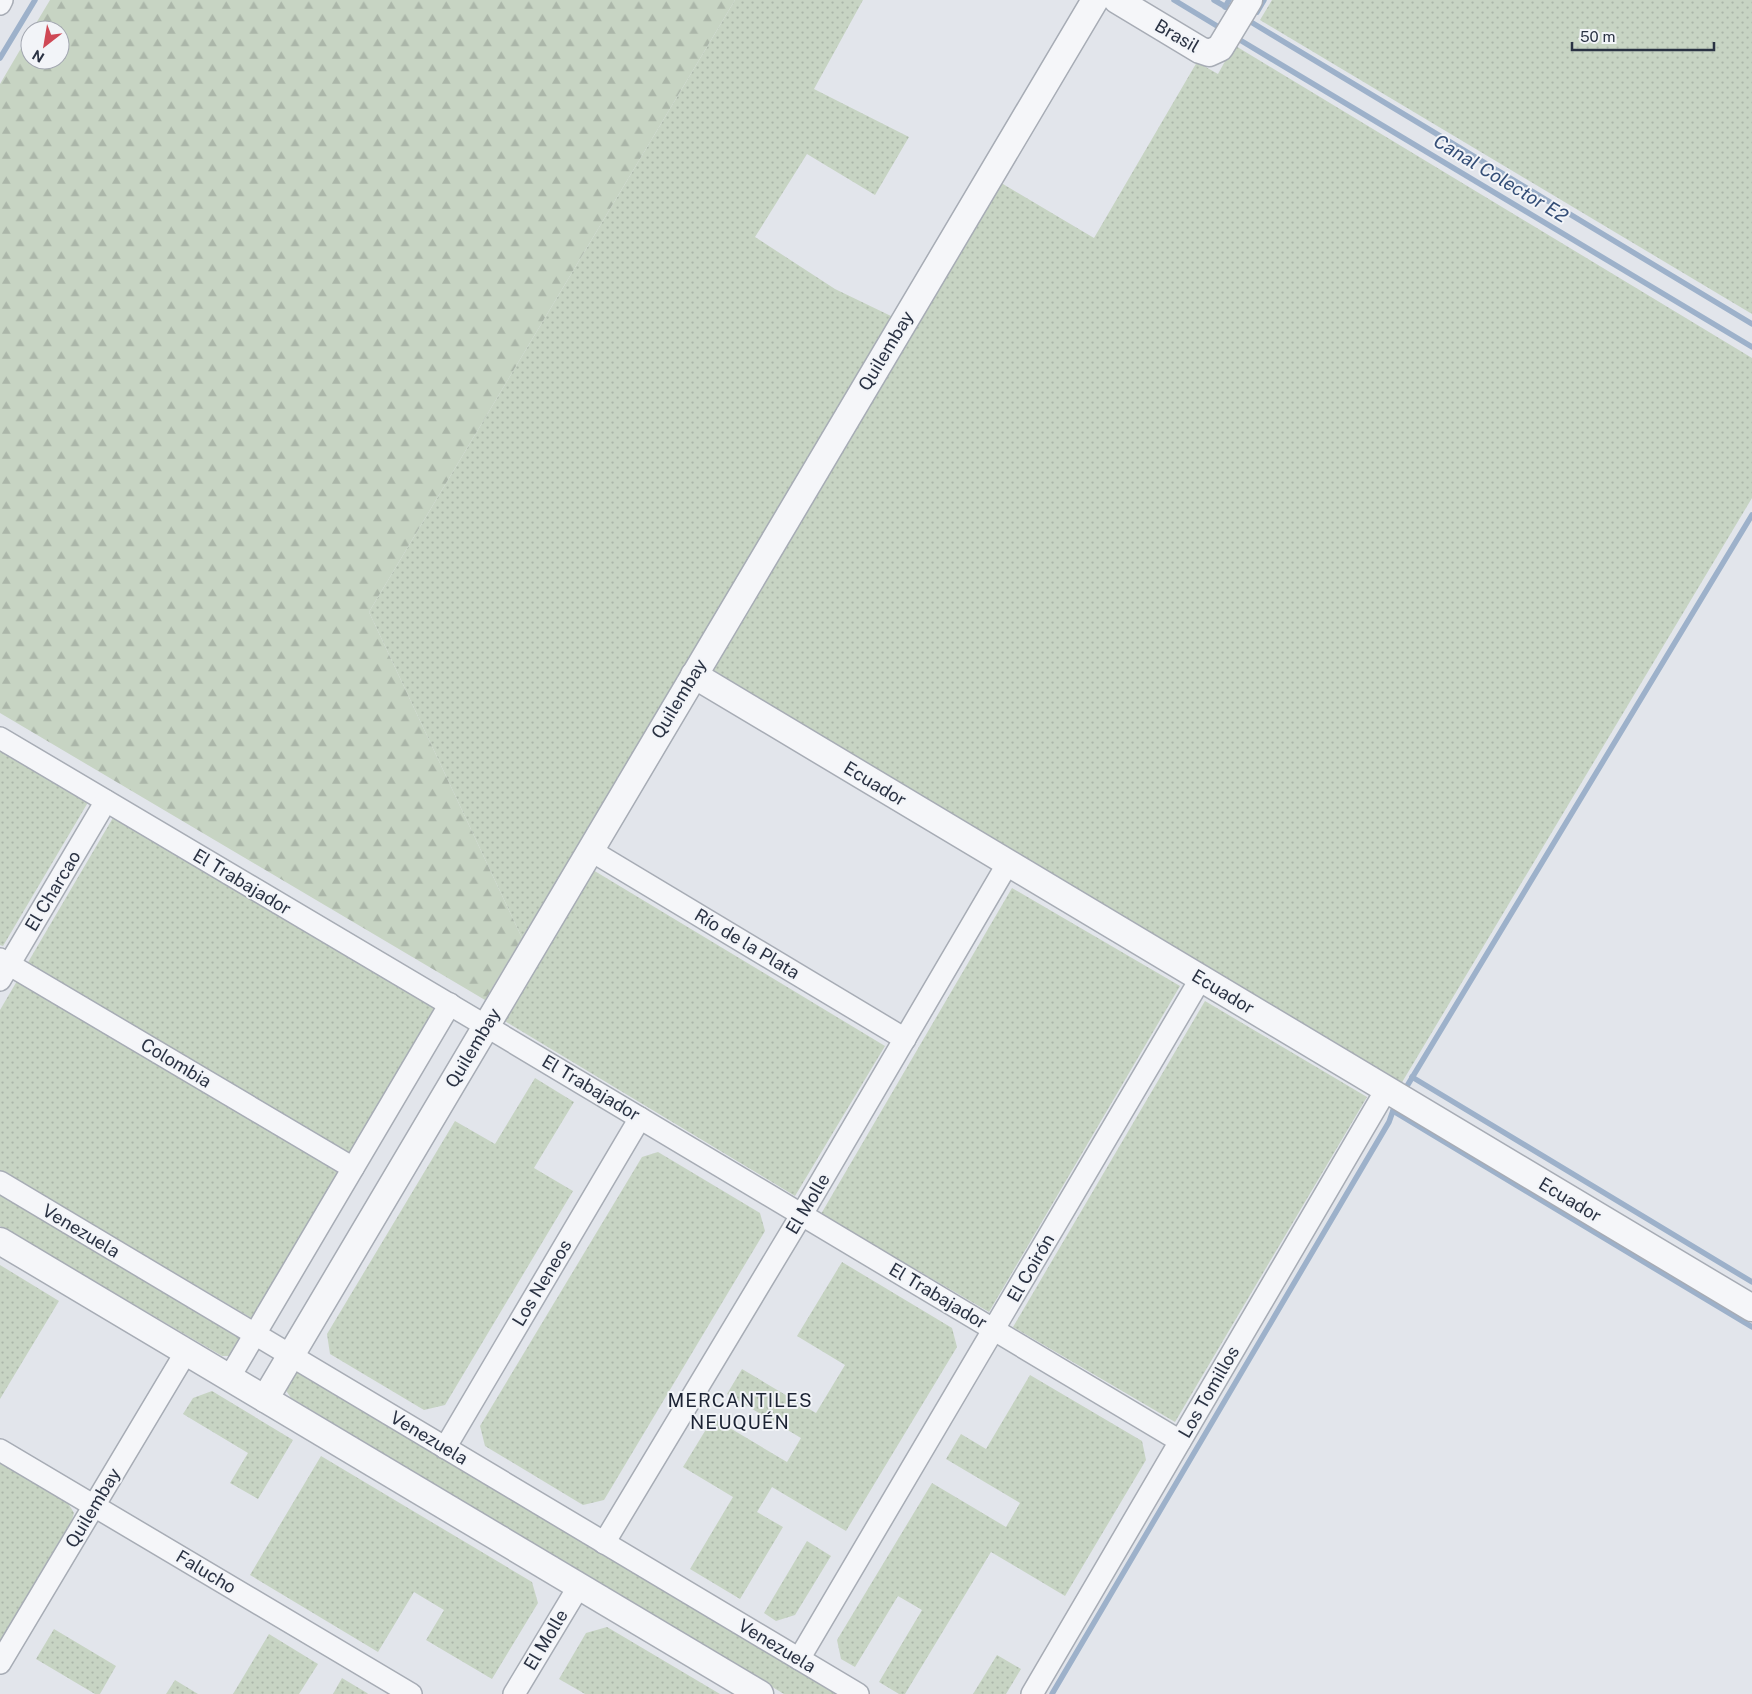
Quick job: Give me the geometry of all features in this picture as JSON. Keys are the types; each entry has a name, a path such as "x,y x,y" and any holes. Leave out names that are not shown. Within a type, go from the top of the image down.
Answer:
{"street":[{"path":"0,4 2,0"},
{"name":"Quilembay","path":"265,1399 1095,0"},
{"name":"Brasil","path":"1117,0 1200,50 1213,52 1220,48 1249,0"},
{"name":"Ecuador","path":"694,675 1752,1308"},
{"name":"El Trabajador","path":"0,738 450,1004 1180,1441"},
{"name":"El Charcao","path":"3,968 106,801"},
{"name":"Río de la Plata","path":"590,850 905,1038"},
{"name":"El Molle","path":"604,1543 802,1214 1008,863"},
{"name":"Colombia","path":"3,968 353,1168"},
{"name":"El Coirón","path":"799,1659 995,1330 1201,978"},
{"path":"229,1378 450,1004"},
{"name":"Los Tomillos","path":"1032,1694 1386,1090"},
{"name":"Los Neneos","path":"445,1448 640,1118"},
{"name":"Venezuela","path":"0,1182 858,1694"},
{"path":"0,1241 760,1694"},
{"name":"Quilembay","path":"0,1663 186,1352"},
{"name":"Falucho","path":"0,1450 411,1694"},
{"name":"El Molle","path":"514,1694 579,1586"}],"green space":[{"path":"50,0 735,0 369,612 522,938 485,1000 0,713 0,84 20,50 20,70 70,70 70,20 38,20"},
{"path":"735,0 863,0 814,89 909,137 875,195 807,154 755,237 835,289 893,317 522,938 369,612"},
{"path":"1272,0 1752,0 1752,314 1260,20"},
{"path":"1234,45 1752,358 1752,498 1401,1084 712,671 998,181 1094,238 1197,62 1218,74"},
{"path":"0,746 90,799 3,946 0,945"},
{"path":"114,816 437,1007 350,1155 27,964"},
{"path":"593,870 885,1046 795,1196 503,1020"},
{"path":"1012,888 1180,986 989,1312 821,1214"},
{"path":"17,981 340,1172 253,1319 0,1170 0,1010"},
{"path":"1205,1001 1367,1097 1175,1422 1013,1327"},
{"path":"535,1078 574,1102 534,1168 573,1191 445,1405 424,1410 330,1354 327,1334 455,1121 495,1144"},
{"path":"658,1152 760,1213 765,1231 604,1500 583,1505 485,1446 480,1426 642,1157"},
{"path":"0,1191 240,1337 230,1356 222,1356 0,1226"},
{"path":"842,1262 952,1328 957,1347 846,1531 772,1487 757,1512 783,1527 740,1599 690,1569 733,1497 683,1467 713,1418 787,1462 801,1438 727,1394 742,1369 816,1413 845,1365 797,1336"},
{"path":"0,1265 59,1301 0,1399"},
{"path":"297,1371 842,1694 784,1694 291,1398 285,1389"},
{"path":"1030,1375 1142,1441 1146,1460 1065,1596 991,1552 905,1694 899,1694 879,1682 922,1610 898,1596 855,1667 841,1659 837,1640 932,1483 1006,1527 1020,1503 946,1459 961,1434 986,1449"},
{"path":"212,1391 293,1440 258,1499 230,1483 248,1453 183,1414 193,1398"},
{"path":"321,1456 532,1582 538,1603 492,1679 426,1640 444,1610 414,1592 378,1652 250,1575"},
{"path":"0,1463 68,1503 74,1513 72,1520 0,1641"},
{"path":"807,1541 831,1556 795,1615 776,1621 764,1613"},
{"path":"607,1627 720,1694 585,1694 559,1679 586,1633"},
{"path":"54,1629 116,1666 100,1694 95,1694 36,1659"},
{"path":"269,1634 318,1664 299,1694 233,1694"},
{"path":"997,1655 1021,1669 1006,1694 973,1694"},
{"path":"342,1678 367,1693 368,1694 333,1694"},
{"path":"175,1680 198,1694 166,1694"}],"waterway":[{"path":"0,58 35,0"},
{"name":"Canal Colector E2","path":"1174,0 1222,29"},
{"path":"1214,0 1233,11"},
{"path":"1225,7 1229,0"},
{"path":"1257,12 1264,0"},
{"path":"1246,19 1752,324"},
{"name":"Canal Colector E2","path":"1235,37 1752,347"},
{"path":"1404,1091 1752,515"},
{"path":"1412,1077 1752,1282"},
{"path":"1052,1694 1389,1122 1395,1105"},
{"path":"1393,1111 1752,1327"}],"district":[{"name":"MERCANTILES NEUQUÉN","path":"740,1411"}]}
